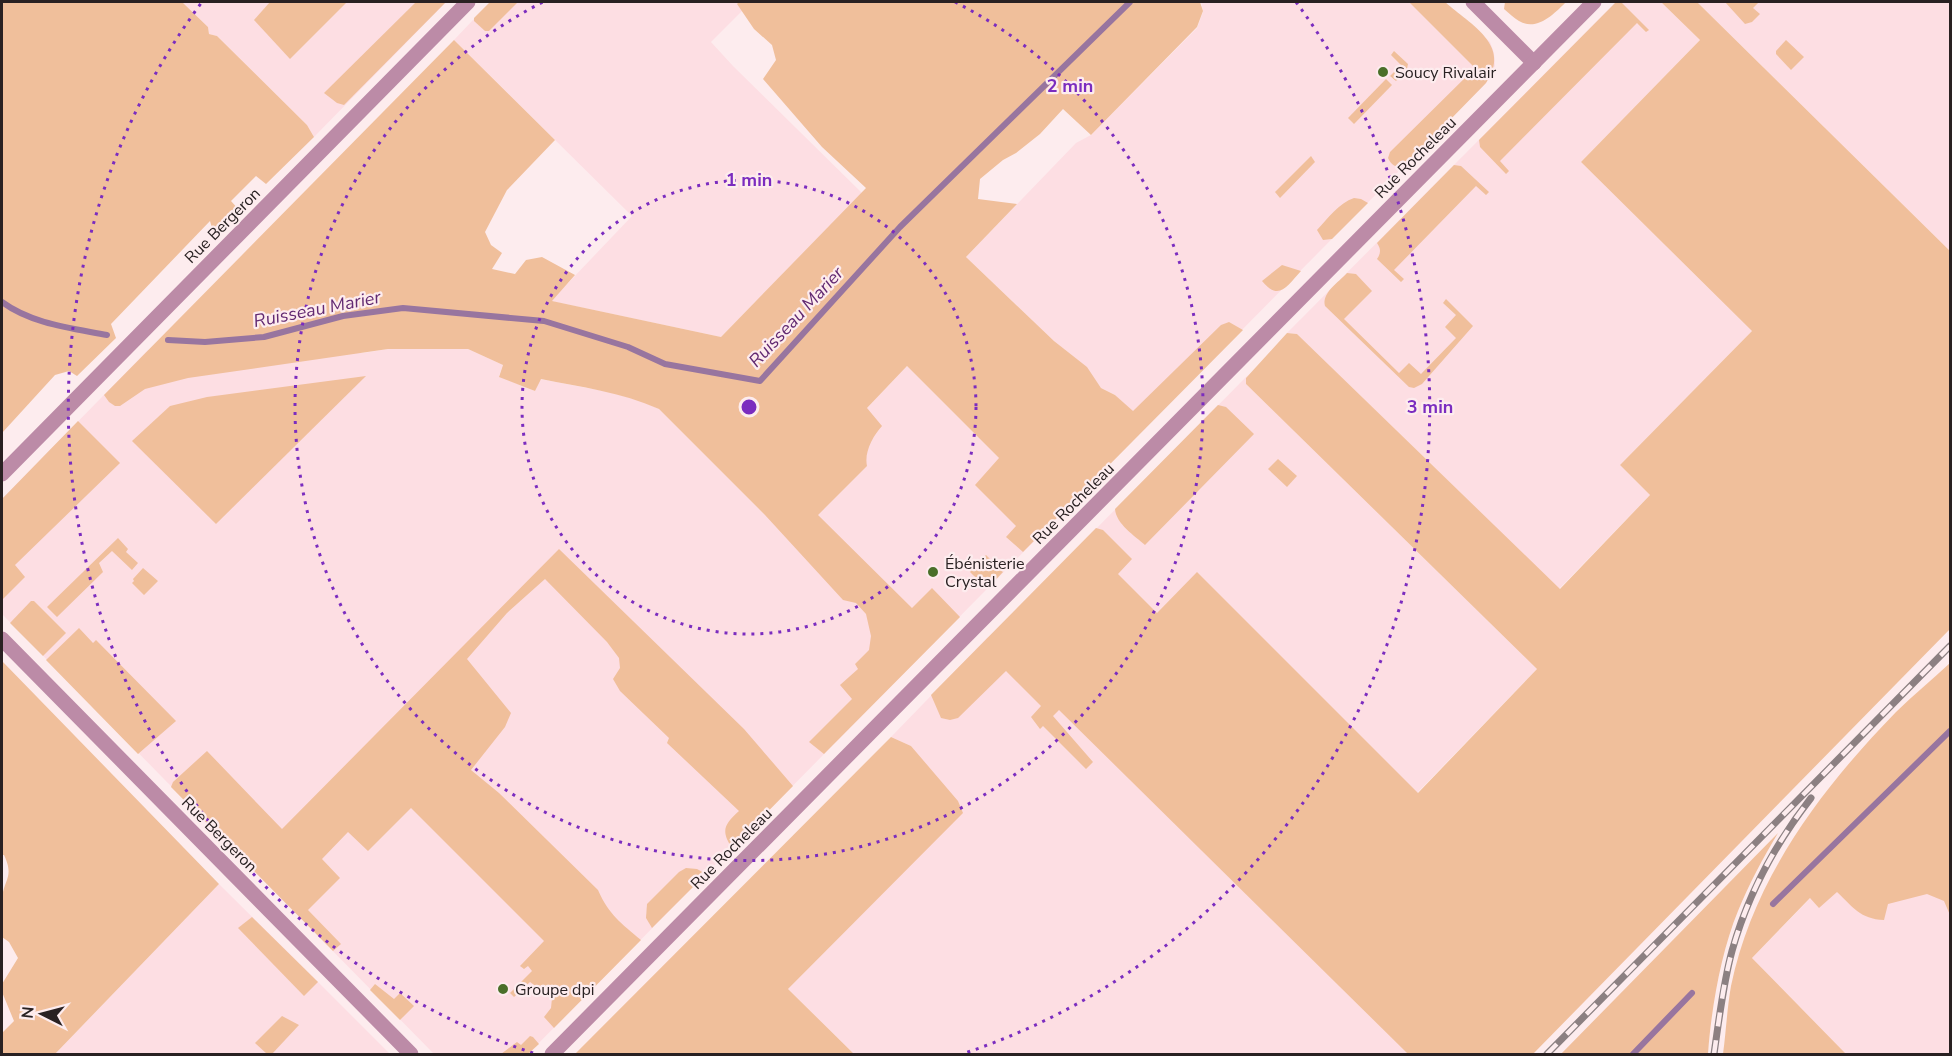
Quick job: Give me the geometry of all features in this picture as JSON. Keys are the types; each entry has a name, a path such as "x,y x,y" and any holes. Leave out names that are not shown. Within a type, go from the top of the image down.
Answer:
{"street":[{"name":"Rue Bergeron","path":"2,474 468,2"},
{"path":"1473,2 1534,63"},
{"name":"Rue Rocheleau","path":"552,1054 1594,2"},
{"name":"Rue Bergeron","path":"2,639 411,1054"}],"shaded area":[{"path":"2,2 182,2 208,27 209,34 217,36 307,125 314,137 266,184 256,176 231,201 240,211 214,235 210,221 111,324 116,338 77,376 69,371 55,375 2,433"},
{"path":"182,2 446,2 314,137 307,125 217,36 209,34 208,27"},
{"path":"270,2 347,2 290,59 254,20"},
{"path":"416,2 446,2 344,105 337,103 324,93"},
{"path":"490,2 751,2 711,42 862,193 721,337 551,301 632,216 454,40"},
{"path":"490,2 518,2 489,31 485,31 474,21 474,18"},
{"path":"739,2 1200,2 1203,11 1197,27 1091,135 1063,109 1040,134 980,179 978,199 1017,204 966,257 1054,341 1087,367 1101,388 1115,395 1133,411 1221,325 1229,322 1243,330 1023,552 1006,537 1016,526 975,485 999,458 907,366 867,408 882,426 870,444 867,466 818,515 912,608 932,588 960,617 824,754 809,742 852,699 840,685 858,669 855,664 869,650 871,636 866,614 856,603 843,600 765,515 659,409 616,394 541,379 535,391 499,377 503,365 468,349 388,349 188,378 145,389 120,406 109,402 104,395 454,40 555,140 507,190 485,232 491,245 502,253 492,269 515,274 526,260 542,257 575,275 552,301 721,337 866,188 822,147 763,79 776,60 772,45 754,29 737,4"},
{"path":"1201,2 1445,2 1490,42 1495,66 1486,83 1147,426 1115,395 1101,388 1086,367 1054,341 966,257 1076,143 1091,135 1197,28 1203,12"},
{"path":"1409,2 1445,2 1485,37 1494,58 1493,70 1486,83 1404,167 1401,167 1391,163 1388,158 1390,152 1475,68"},
{"path":"1505,2 1566,2 1545,20 1526,24 1504,9"},
{"path":"1616,2 1661,2 1700,40 1581,162 1752,331 1620,465 1650,495 1559,589 1297,334 1287,333"},
{"path":"1616,2 1622,3 1649,30 1646,32 1637,23 1500,161 1509,171 1506,174 1480,147 1479,140"},
{"path":"1661,2 1697,2 1950,251 1950,629 1533,1054 1408,1054 1059,710 1053,716 1093,762 1086,769 1043,726 1040,729 1031,717 1041,706 1006,671 958,718 950,720 941,718 931,695 1096,528 1103,530 1132,559 1118,574 1157,613 1197,572 1418,793 1537,669 1246,384 1246,378 1287,333 1297,334 1560,589 1650,495 1620,465 1752,331 1581,162 1700,40"},
{"path":"1697,2 1950,2 1950,251"},
{"path":"1725,2 1759,2 1753,8 1760,14 1752,22 1745,24"},
{"path":"1786,40 1804,57 1791,70 1776,54"},
{"path":"1394,51 1408,64 1407,69 1396,81 1390,76 1401,65 1391,55"},
{"path":"1386,79 1392,85 1354,124 1348,118"},
{"path":"1311,156 1315,162 1280,198 1275,192"},
{"path":"1454,165 1461,166 1489,192 1486,195 1476,186 1394,270 1404,279 1401,282 1377,259 1380,251 1377,243"},
{"path":"1354,198 1368,203 1332,239 1323,240 1317,230 1339,207"},
{"path":"1282,265 1301,271 1283,289 1273,290 1262,281"},
{"path":"1347,273 1356,274 1372,291 1344,319 1399,373 1409,363 1421,374 1456,338 1445,327 1456,315 1443,303 1446,299 1473,326 1422,384 1414,388 1409,387 1325,306 1324,301 1328,292"},
{"path":"388,349 468,349 503,365 499,376 535,391 540,379 609,392 641,401 659,409 765,515 907,366 1058,517 528,1054 434,1054 2,614 2,499 148,350 363,353"},
{"path":"1249,374 1246,384 1537,669 1417,793 1197,573 1157,613 1084,541"},
{"path":"366,376 216,524 132,441 170,406 207,397"},
{"path":"1218,405 1226,407 1254,434 1145,545 1122,525 1115,509"},
{"path":"78,421 120,463 15,565 25,577 2,600 2,499"},
{"path":"1278,459 1297,476 1287,487 1268,469"},
{"path":"118,538 128,549 126,552 138,563 132,570 112,551 99,563 103,572 57,617 47,607"},
{"path":"559,549 744,729 793,786 732,848 725,832 727,824 739,811 667,743 669,738 620,691 613,679 620,668 619,658 607,642 545,579 507,613 467,659 511,713 505,727 471,770 499,793 598,890 611,912 641,940 554,1028 544,1017 551,1008 552,998 530,982 514,997 510,993 532,971 528,966 524,969 520,966 544,941 411,808 368,851 348,832 322,859 340,878 308,910 341,944 333,951 171,787 173,782 207,751 282,829"},
{"path":"986,555 1003,572 987,589 970,572"},
{"path":"143,568 158,581 144,595 132,583"},
{"path":"31,601 34,601 66,633 43,656 10,623"},
{"path":"79,628 93,643 96,640 176,721 138,754 46,660"},
{"path":"988,637 1408,1054 854,1054 788,989 962,813 911,746 891,737"},
{"path":"2,661 219,884 55,1054 2,1054 2,1033 14,1021 2,992 2,984 18,958 9,942 2,937 1,927 2,897 9,873 7,862 2,855"},
{"path":"1950,663 1950,915 1944,901 1927,894 1888,904 1884,920 1863,915 1837,892 1819,908 1810,898 1752,958 1846,1054 1723,1054 1728,1003 1741,947 1773,873 1817,804 1868,741"},
{"path":"891,737 911,746 958,801 963,813 788,989 854,1054 575,1054"},
{"path":"1950,755 1950,1054 1846,1054 1752,958"},
{"path":"1778,833 1742,901 1732,927 1718,981 1708,1054 1561,1054"},
{"path":"686,868 697,869 706,874 652,928 646,918 647,904 679,872"},
{"path":"219,884 318,982 390,1054 55,1054"},
{"path":"252,917 318,982 304,996 238,928"},
{"path":"375,984 394,999 400,993 414,1006 400,1020 370,990"},
{"path":"282,1016 299,1025 272,1054 267,1054 255,1043"},
{"path":"530,1036 539,1044 528,1054 501,1054 517,1042 521,1045"}],"waterway":[{"name":"Ruisseau Marier","path":"168,340 205,342 264,337 343,316 403,308 544,321 628,347 665,364 760,381 900,227 1130,2"},
{"name":"Ruisseau Marier","path":"2,302 39,320 107,335"},
{"path":"1773,904 1950,731"},
{"path":"1633,1054 1692,993"}],"railway":[{"path":"1547,1054 1950,646"},
{"path":"1714,1054 1729,964 1746,910 1774,852 1811,798"}],"place":[{"name":"Soucy Rivalair","path":"1383,72"},
{"name":"Ébénisterie Crystal","path":"933,572"},
{"name":"Groupe dpi","path":"503,989"}]}
